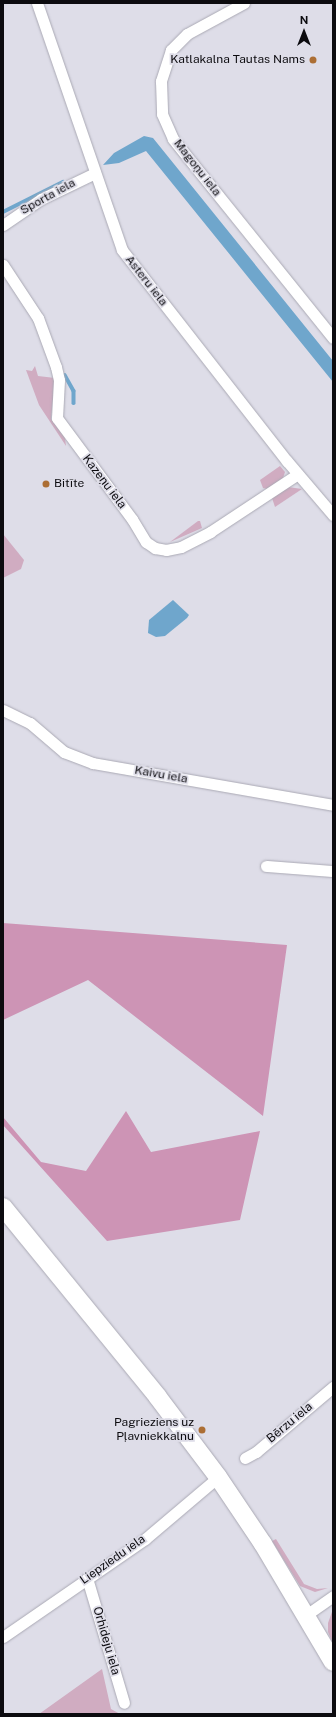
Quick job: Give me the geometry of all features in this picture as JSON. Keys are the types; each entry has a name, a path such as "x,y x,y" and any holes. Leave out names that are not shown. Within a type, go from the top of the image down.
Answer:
{"main road":[{"path":"3,1208 158,1396 218,1477 306,1615 333,1662"}],"street":[{"name":"Asteru iela","path":"37,3 122,250 298,474 333,515"},
{"name":"Magoņu iela","path":"244,3 187,34 171,50 161,81 162,114 173,139 333,338"},
{"name":"Sporta iela","path":"3,225 41,199 95,173"},
{"name":"Kazeņu iela","path":"3,264 38,318 56,367 59,380 57,418 132,519 146,542 155,548 166,550 181,547 210,532 298,474"},
{"name":"Kaivu iela","path":"3,710 30,723 64,752 93,763 333,805"},
{"path":"266,866 333,870"},
{"name":"Bērzu iela","path":"245,1458 256,1452 333,1387"},
{"name":"Liepziedu iela","path":"3,1637 145,1539 218,1477"},
{"name":"Orhideju iela","path":"87,1578 124,1703"},
{"path":"306,1615 333,1596"}],"shaded area":[{"path":"35,366 38,376 55,378 51,419 65,438 66,446 39,405 26,370 32,371"},
{"path":"280,466 285,472 283,478 267,489 263,488 260,480"},
{"path":"288,487 302,489 275,507 272,498"},
{"path":"200,521 202,528 170,542"},
{"path":"3,534 24,560 21,569 3,578"},
{"path":"3,923 287,945 263,1116 88,980 3,1020"},
{"path":"126,1111 151,1152 260,1131 240,1220 107,1241 3,1125 3,1117 41,1162 86,1171"},
{"path":"276,1539 304,1584 317,1589 328,1588 315,1592 300,1586 272,1541"},
{"path":"333,1609 333,1644 328,1632 328,1623"},
{"path":"102,1669 111,1709 120,1714 39,1714"}],"water":[{"path":"144,136 153,138 333,361 333,382 146,151 119,163 103,165 114,153"},
{"path":"173,600 189,615 187,618 165,636 156,637 148,633 149,620"}],"waterway":[{"path":"3,212 63,182"},
{"path":"65,375 74,391 74,403"}],"place":[{"name":"Katlakalna Tautas Nams","path":"313,60"},
{"name":"Bitīte","path":"46,484"},
{"name":"Pagrieziens uz Pļavniekkalnu","path":"202,1430"}]}
